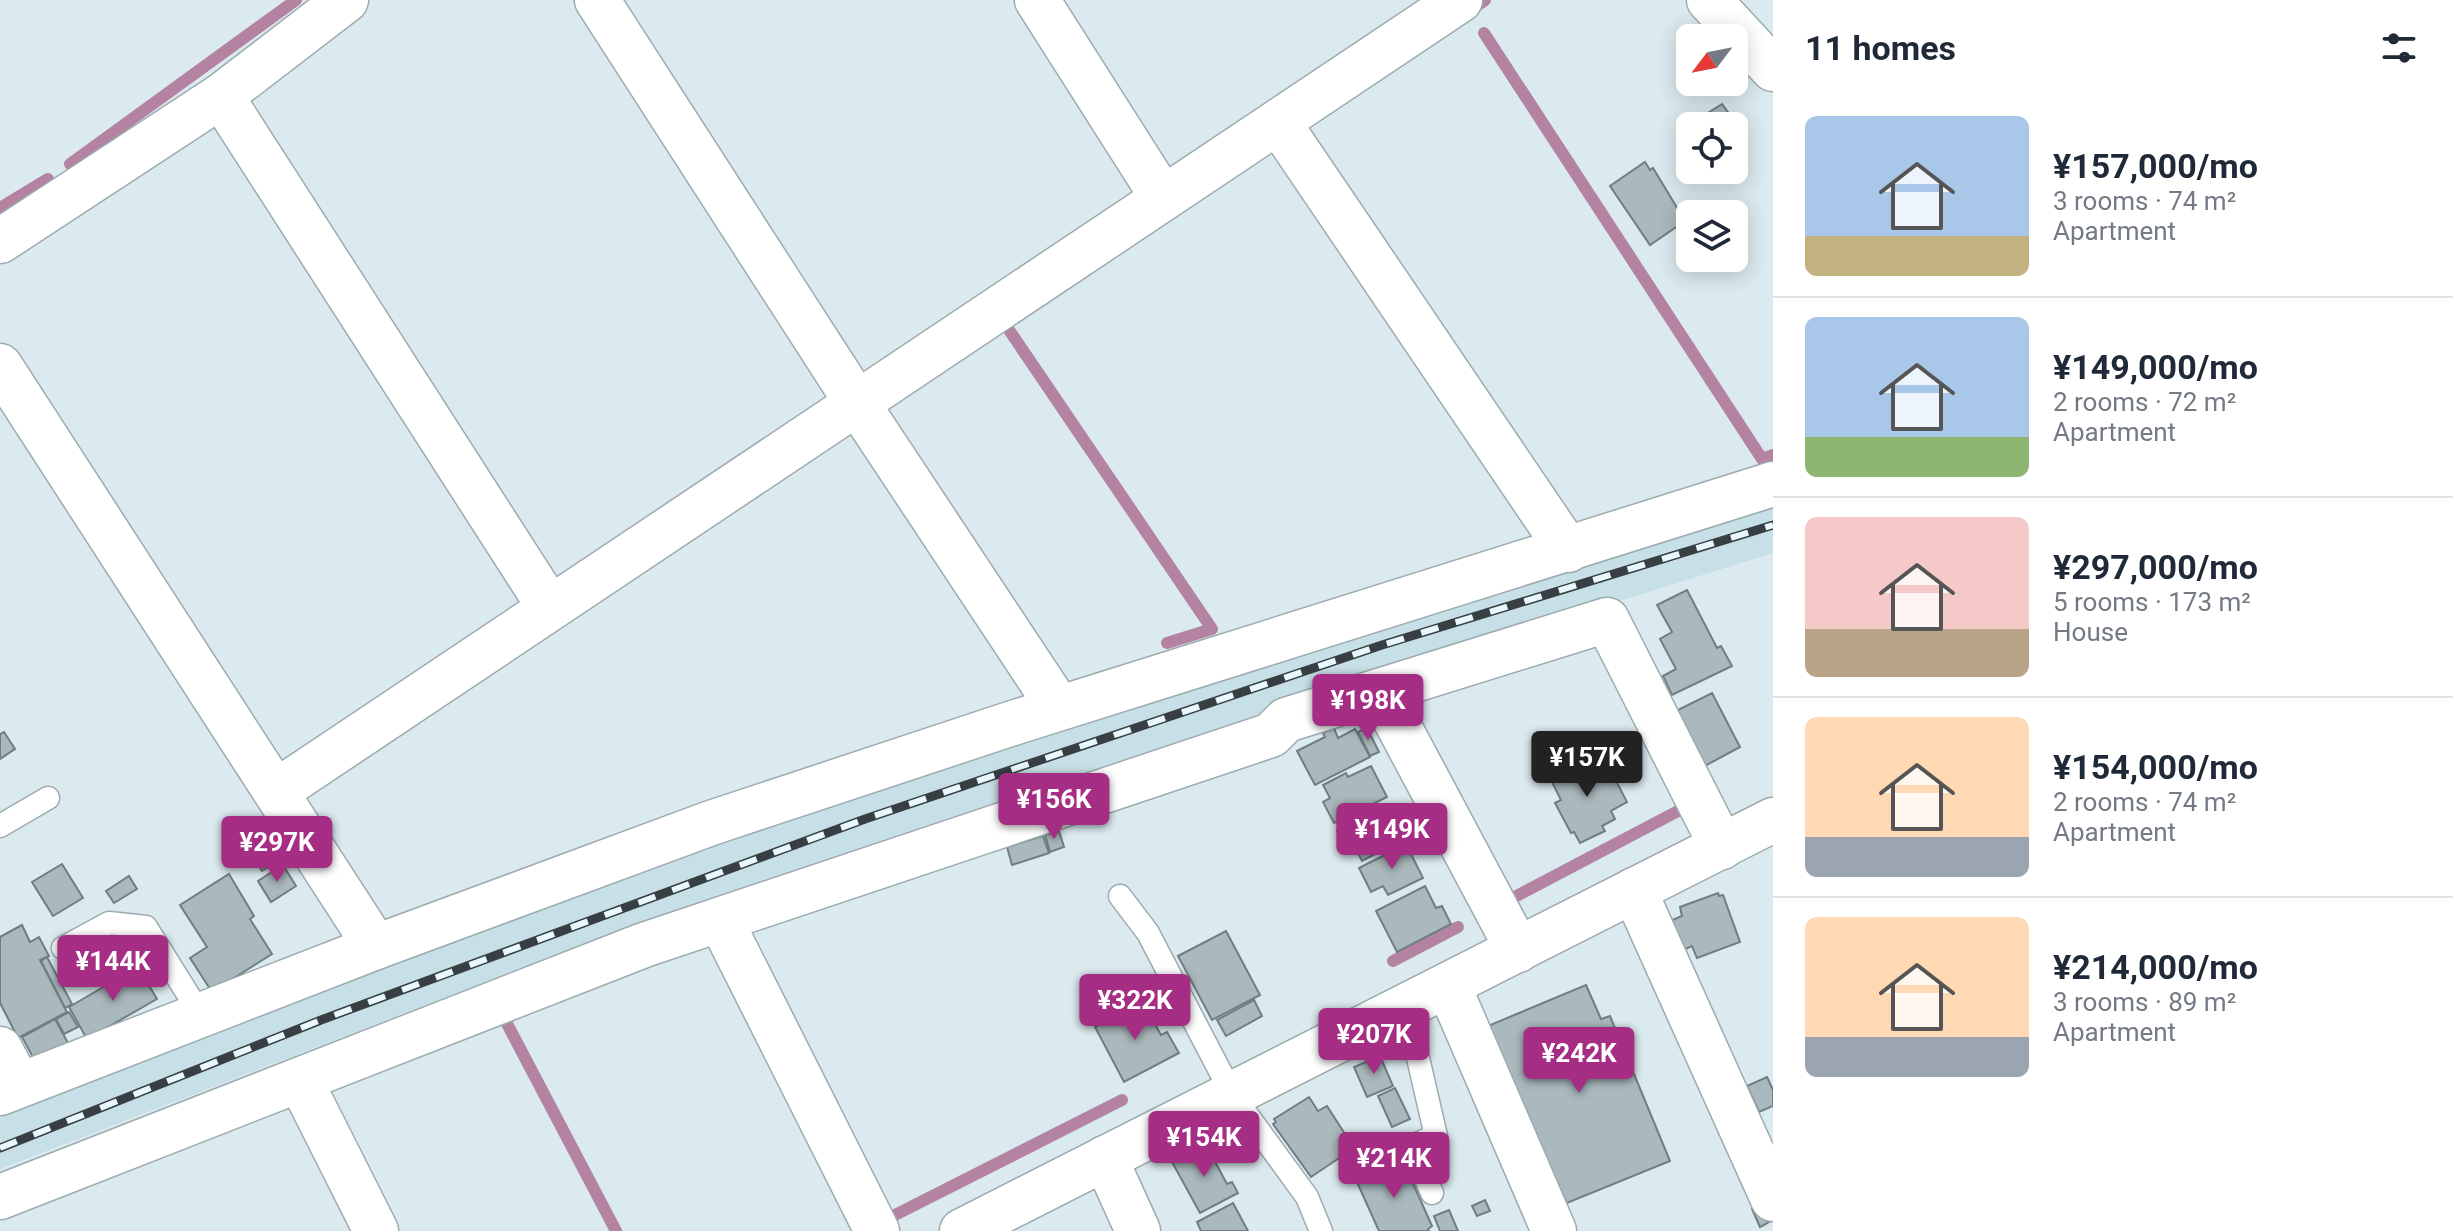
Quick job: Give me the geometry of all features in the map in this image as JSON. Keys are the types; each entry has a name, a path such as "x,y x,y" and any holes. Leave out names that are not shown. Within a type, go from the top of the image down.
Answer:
{"street":[{"path":"0,241 221,96 346,0"},
{"path":"597,0 857,403 1059,708"},
{"path":"1037,0 1163,198"},
{"path":"277,791 1460,0"},
{"path":"1709,0 1773,69"},
{"path":"221,96 550,608"},
{"path":"1278,122 1568,550"},
{"path":"0,366 376,947"},
{"path":"6,1076 201,1015 711,823 1059,708 1773,484"},
{"path":"0,1197 644,945 1271,735 1286,720 1607,620 1722,847"},
{"path":"1380,691 1518,950"},
{"path":"962,1231 1773,820"},
{"path":"1634,890 1769,1180"},
{"path":"721,921 877,1231"},
{"path":"1448,985 1554,1231"},
{"path":"300,1080 376,1231"},
{"path":"1105,1158 1138,1231"}],"lane":[{"path":"0,826 48,798"},
{"path":"1120,896 1148,933 1232,1094 1307,1197 1321,1231"},
{"path":"63,948 109,923 146,927 201,1015"},
{"path":"1406,1006 1436,1136 1412,1146 1432,1193"}],"shaded area":[{"path":"1773,496 1773,553 1264,712 633,925 0,1169 0,1109 558,893"}],"building":[{"path":"1722,104 1728,112 1709,112"},
{"path":"1645,162 1650,170 1653,168 1676,206 1676,227 1650,245 1610,186"},
{"path":"1687,590 1717,648 1721,646 1732,666 1672,695 1663,676 1676,669 1660,639 1672,632 1657,605"},
{"path":"1712,693 1740,747 1701,768 1672,713"},
{"path":"1334,728 1338,738 1355,729 1370,757 1315,785 1297,751 1325,737 1323,733"},
{"path":"1367,728 1379,752 1370,756 1358,732"},
{"path":"4,732 15,749 0,759 0,734"},
{"path":"1593,758 1603,779 1612,773 1627,802 1611,811 1615,819 1602,826 1605,831 1580,843 1555,803 1561,800 1550,778"},
{"path":"1371,766 1387,797 1334,823 1323,802 1330,798 1323,785 1346,773 1348,777"},
{"path":"1392,806 1408,837 1362,861 1354,845 1347,848 1337,831"},
{"path":"1059,831 1064,847 1050,852 1045,835"},
{"path":"1043,836 1049,853 1012,865 1007,847"},
{"path":"277,844 285,857 262,871 254,858"},
{"path":"1406,844 1423,878 1388,895 1383,886 1371,892 1359,868"},
{"path":"62,864 83,898 53,916 32,882"},
{"path":"283,865 296,886 271,902 258,881"},
{"path":"229,874 254,916 250,919 272,954 212,992 190,958 207,947 180,905"},
{"path":"129,876 137,889 114,903 106,891"},
{"path":"1425,886 1436,908 1442,906 1451,924 1397,952 1376,911"},
{"path":"1718,893 1719,896 1723,895 1740,942 1697,958 1692,946 1681,951 1670,921 1682,916 1680,907"},
{"path":"22,925 30,942 39,937 49,956 40,960 67,1012 18,1038 0,1003 0,937"},
{"path":"1226,931 1260,995 1212,1020 1178,956"},
{"path":"47,957 72,1004 65,1008 41,961"},
{"path":"138,967 157,999 87,1039 69,1007"},
{"path":"1586,985 1601,1019 1610,1016 1670,1161 1562,1205 1488,1026"},
{"path":"1254,1000 1262,1016 1226,1036 1217,1020"},
{"path":"1140,1004 1143,1009 1146,1008 1161,1035 1167,1032 1179,1053 1124,1082 1095,1027"},
{"path":"69,1012 78,1027 64,1034 56,1019"},
{"path":"55,1019 68,1043 35,1061 22,1037"},
{"path":"1380,1056 1393,1086 1367,1097 1354,1067"},
{"path":"1767,1077 1773,1090 1773,1106 1759,1112 1747,1086"},
{"path":"1395,1088 1410,1119 1392,1127 1378,1096"},
{"path":"1309,1097 1318,1111 1327,1106 1354,1148 1311,1177 1273,1124 1276,1122 1274,1119"},
{"path":"1206,1145 1227,1184 1232,1182 1238,1193 1200,1213 1172,1162"},
{"path":"1402,1159 1432,1226 1429,1231 1379,1231 1356,1180"},
{"path":"1485,1200 1490,1211 1477,1216 1472,1206"},
{"path":"1233,1203 1248,1231 1201,1231 1197,1222"},
{"path":"1761,1204 1769,1222 1760,1227 1752,1209"},
{"path":"1449,1210 1458,1231 1440,1231 1434,1216"}],"waterway":[{"path":"70,164 296,0"},
{"path":"1468,12 1485,0"},
{"path":"1484,33 1762,459 1773,455"},
{"path":"0,208 48,179"},
{"path":"1013,319 1005,324 1212,629 1167,643"},
{"path":"1505,902 1678,811"},
{"path":"1393,961 1458,927"},
{"path":"503,1016 616,1231"},
{"path":"889,1218 1122,1100"}],"railway":[{"path":"0,1148 321,1020 865,819 1382,645 1773,525"}]}
